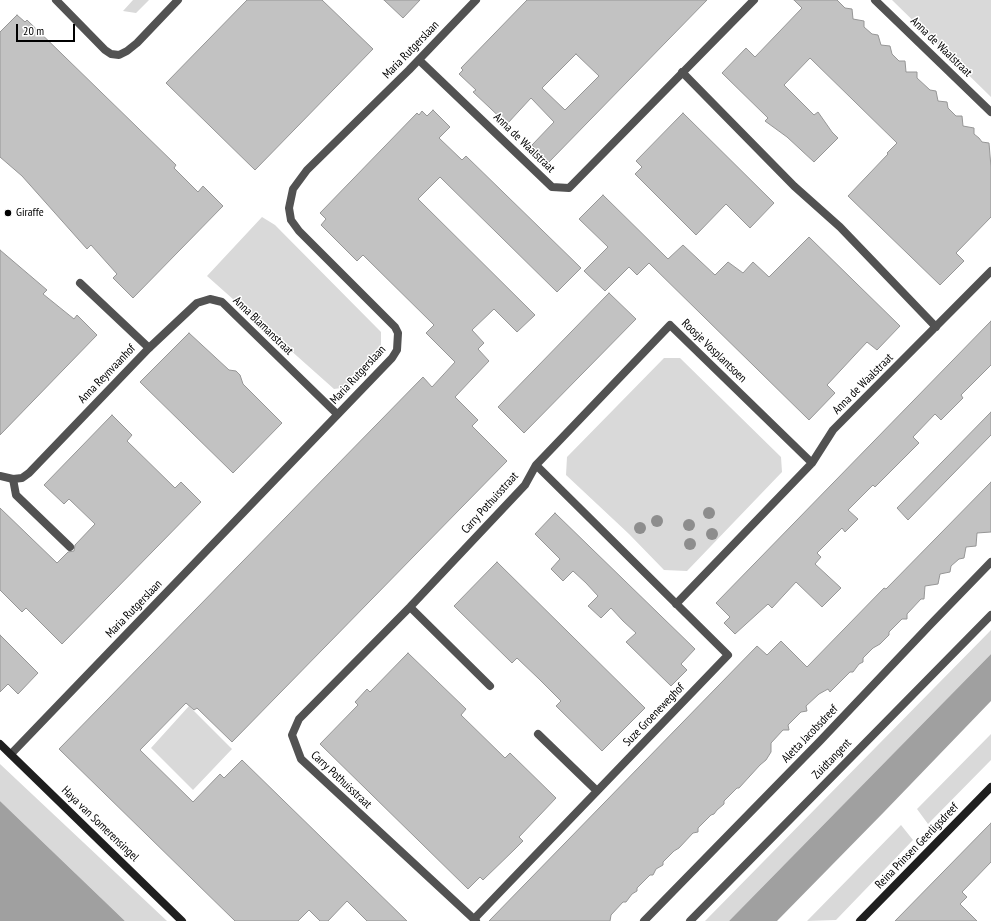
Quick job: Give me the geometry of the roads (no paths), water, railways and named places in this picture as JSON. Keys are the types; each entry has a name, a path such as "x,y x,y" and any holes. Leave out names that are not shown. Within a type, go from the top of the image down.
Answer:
{"street":[{"path":"56,0 105,50 111,54 119,55 137,44 178,0"},
{"name":"Maria Rutgerslaan","path":"11,754 392,358 396,350 398,333 396,327 299,231 291,220 289,208 293,189 307,170 419,60 476,0"},
{"name":"Anna de Waalstraat","path":"419,60 552,186 568,188 754,0"},
{"name":"Anna de Waalstraat","path":"875,0 991,112"},
{"path":"682,72 794,186 840,228 936,327"},
{"name":"Anna de Waalstraat","path":"812,463 834,430 991,271"},
{"name":"Anna Reynvaanhof","path":"13,480 22,478 29,473 149,348 80,283"},
{"name":"Anna Blamanstraat","path":"149,348 197,303 210,299 222,302 337,414"},
{"name":"Roosje Vosplantsoen","path":"536,465 670,325 812,463"},
{"path":"536,465 676,604 812,463"},
{"name":"Carry Pothuisstraat","path":"475,920 300,759 292,735 299,719 410,608 526,485 536,465"},
{"path":"0,476 13,480 16,495 70,547"},
{"name":"Aletta Jacobsdreef","path":"644,921 815,747 991,562"},
{"name":"Suze Groeneweghof","path":"475,920 728,655 676,604"},
{"path":"410,608 490,686"},
{"name":"Zuidtangent","path":"690,921 991,615"},
{"path":"538,734 597,791"},
{"name":"Haya van Somerensingel","path":"0,744 182,921"},
{"name":"Reina Prinsen Geerligsdreef","path":"860,921 991,787"}],"place":[{"name":"Giraffe","path":"8,213"}]}
